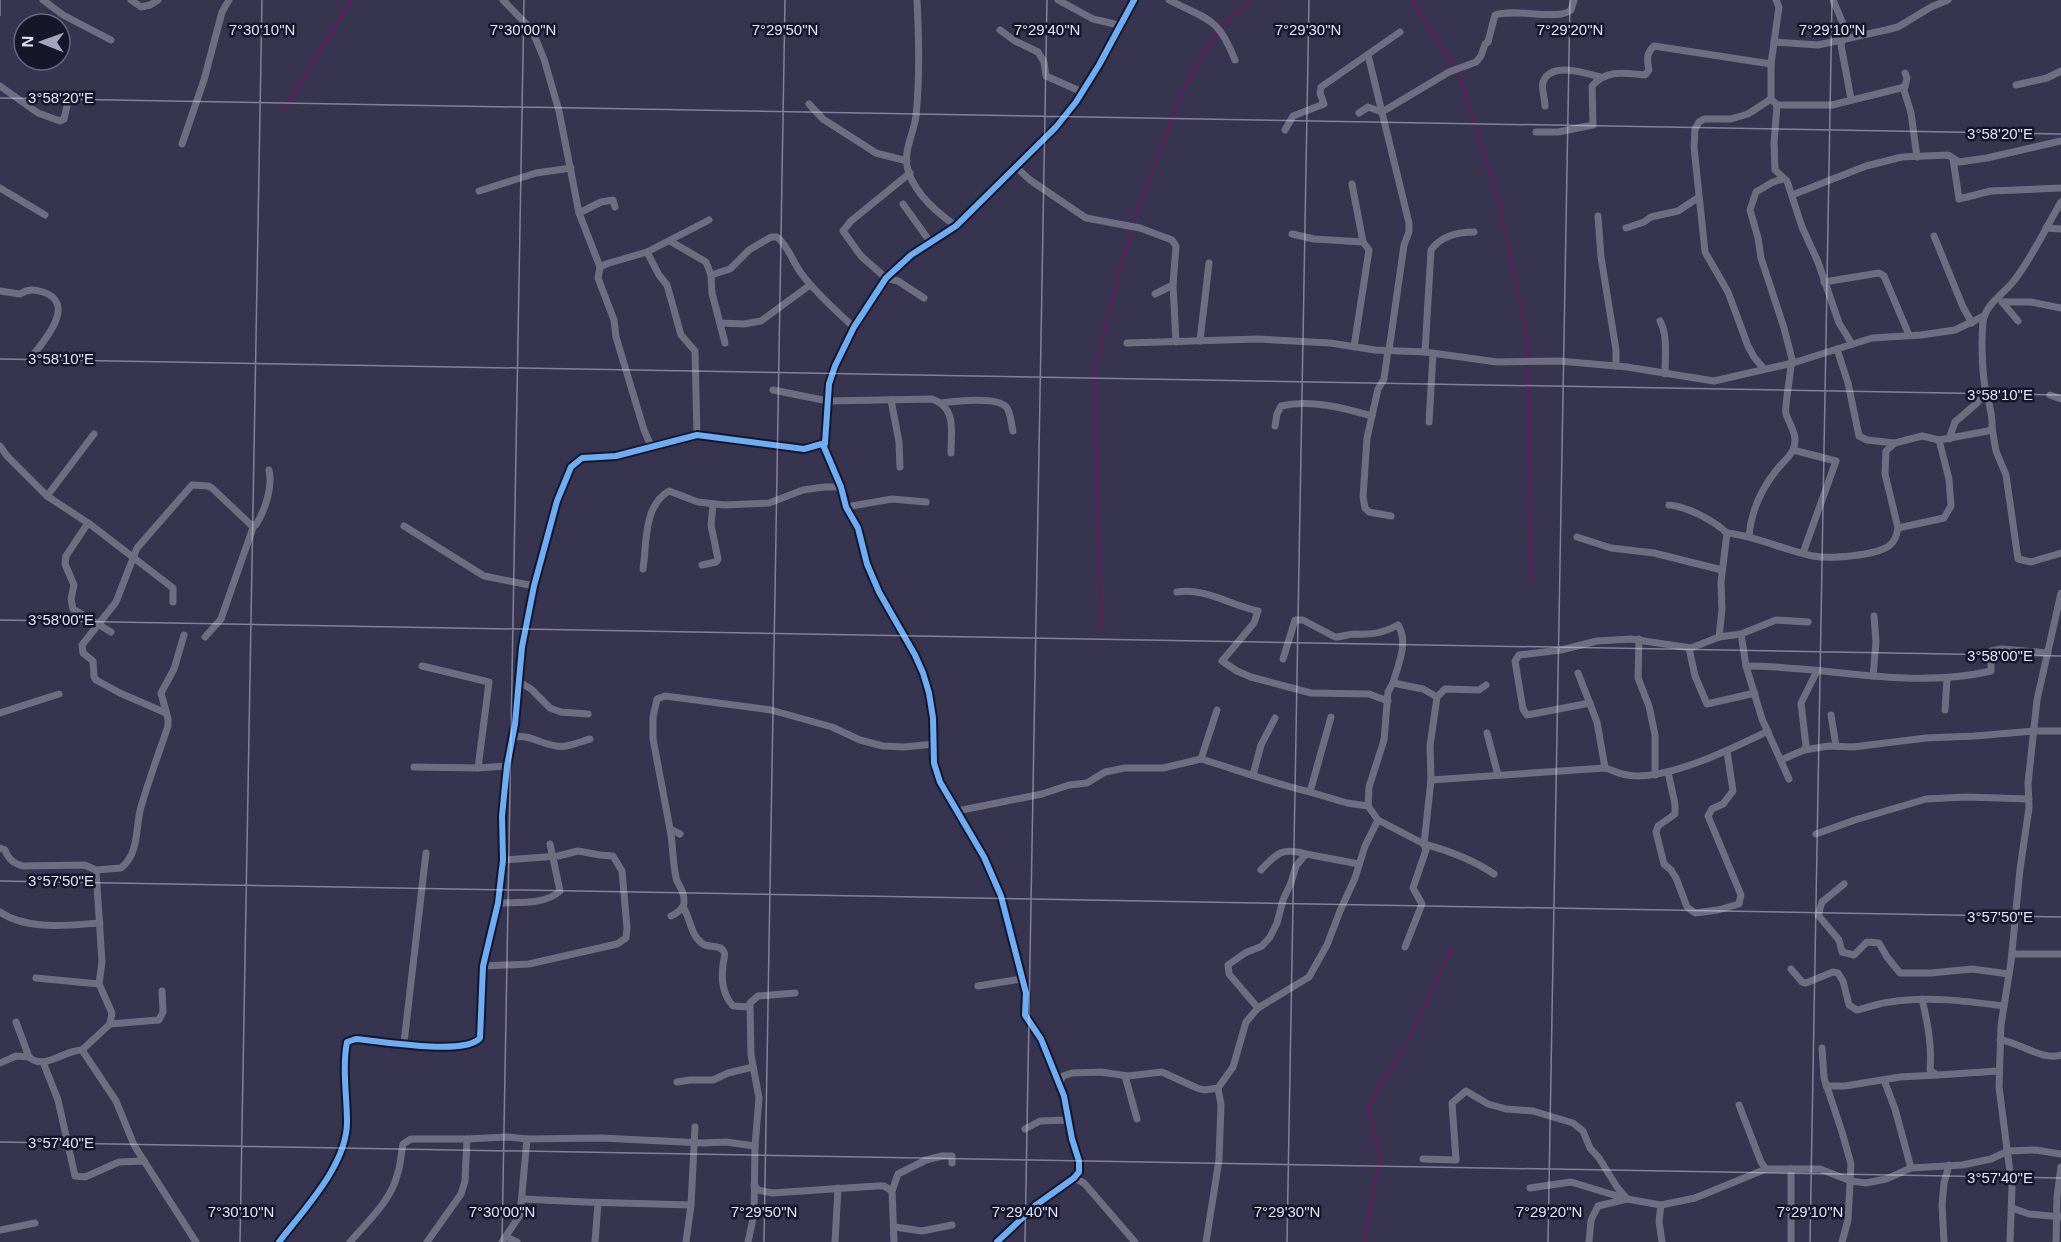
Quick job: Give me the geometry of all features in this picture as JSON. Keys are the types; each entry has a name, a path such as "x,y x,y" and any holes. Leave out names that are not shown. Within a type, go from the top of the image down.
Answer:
{"street":[{"path":"43,0 63,15 111,40"},
{"path":"131,0 141,7 158,0"},
{"path":"504,0 532,30 544,58 559,111 579,213 600,267 598,278 614,320 616,337 651,446"},
{"path":"917,0 916,118 907,161 920,194 956,226"},
{"path":"1058,0 1094,19 1119,25"},
{"path":"997,1242 1036,1204 1074,1178 1079,1172 1079,1161 1073,1146 1064,1096 1041,1039 1025,1015 1026,993 1001,896 984,857 936,772 933,718 929,693 922,673 915,655 879,592 867,564 858,528 846,507 841,487 824,447 829,384 854,327 886,278 911,255 956,226 1056,128 1099,65 1134,0"},
{"path":"1169,0 1204,15 1222,32 1235,60"},
{"path":"1382,112 1449,72 1476,62 1488,42 1495,15 1519,12 1563,14 1571,10 1574,0"},
{"path":"1833,0 1846,38"},
{"path":"1774,42 1818,45 1898,27 1931,7 1948,0"},
{"path":"1778,1 1771,64 1771,99 1777,105 1832,105 1903,87 1907,84 1905,73"},
{"path":"182,144 204,80 224,2"},
{"path":"1000,30 1015,41 1038,52 1044,63 1046,76 1082,92"},
{"path":"1285,130 1293,116 1324,104 1320,93 1321,87 1400,32"},
{"path":"1846,38 1841,45 1851,99"},
{"path":"1545,106 1542,85 1544,79 1553,73 1560,70 1600,77 1619,72 1645,75 1649,70 1647,59 1654,46 1771,64"},
{"path":"1368,55 1410,227 1404,244 1384,379 1378,389 1365,446 1364,503 1370,512 1391,516"},
{"path":"2016,85 2047,78 2061,71"},
{"path":"1536,132 1557,132 1593,125 1592,86 1600,77"},
{"path":"0,86 38,112 60,121 64,119 69,98 78,94 88,98"},
{"path":"1903,87 1911,113 1917,157"},
{"path":"1764,369 1751,351 1728,292 1705,252 1694,147 1695,129 1699,122 1704,119 1731,119 1748,114 1771,99"},
{"path":"809,104 823,119 876,153 907,161"},
{"path":"1777,105 1774,143 1775,171 1787,181 1839,323 1852,344"},
{"path":"1359,113 1368,107 1382,112"},
{"path":"1792,195 1866,166 1902,157 1948,155 1959,162 2061,141"},
{"path":"1953,159 1959,199 1991,191 2061,188"},
{"path":"1016,167 1030,180 1086,218 1140,228 1172,240 1176,246 1173,285 1176,342"},
{"path":"479,191 536,173 571,168"},
{"path":"910,173 843,230 843,233 861,256 886,278 898,281 924,298"},
{"path":"1749,536 1750,520 1761,493 1774,472 1793,450 1794,433 1785,411 1792,363 1784,328 1761,258 1750,210 1756,192 1783,179"},
{"path":"1352,184 1363,242 1369,250 1354,347"},
{"path":"0,189 45,214"},
{"path":"1626,228 1651,217 1678,211 1696,199 1698,200"},
{"path":"579,213 601,202 613,200 615,207"},
{"path":"1127,343 1258,339 1330,343 1375,351 1425,352 1497,362 1559,361 1616,366 1714,381 1792,363 1880,336 1955,330 1979,320 1986,309 2000,301 2031,256 2061,202"},
{"path":"903,204 931,243"},
{"path":"1598,216 1600,257 1616,350 1616,366"},
{"path":"600,267 647,252 709,220"},
{"path":"2046,228 2061,230"},
{"path":"1425,352 1431,250 1440,240 1452,234 1474,232"},
{"path":"1292,234 1314,239 1363,242"},
{"path":"1934,236 1963,308 1979,320 1986,392 1991,409 1996,451 2006,475 2012,505 2012,529 2018,559 2031,562 2061,553"},
{"path":"711,275 730,269 748,250 771,237 777,237 786,244 800,272 810,285 854,327"},
{"path":"669,241 706,262 711,275 712,293 725,343"},
{"path":"647,252 658,275 668,285 681,335 695,351 697,435"},
{"path":"1200,341 1209,263"},
{"path":"1824,282 1879,273 1884,276 1909,335"},
{"path":"720,323 744,324 761,321 810,285"},
{"path":"1155,294 1173,285"},
{"path":"0,291 20,294 33,289 51,295 56,302 56,323 33,355"},
{"path":"2000,301 2031,302 2061,308"},
{"path":"2000,301 2019,321"},
{"path":"1660,321 1664,336 1665,374"},
{"path":"1837,349 1848,383 1859,436 1867,440 1895,442 1922,436 1949,440 1988,431 1992,428"},
{"path":"1429,423 1433,354"},
{"path":"773,390 828,401 932,399 942,403 949,410 951,453"},
{"path":"1949,440 1955,422 1986,392"},
{"path":"2050,395 2061,399"},
{"path":"942,403 974,399 1004,404 1009,410 1012,431"},
{"path":"891,400 899,442 900,467"},
{"path":"1275,426 1281,406 1300,402 1372,416"},
{"path":"46,496 94,434"},
{"path":"279,1242 333,1169 341,1152 347,1124 345,1089 347,1042 356,1039 436,1048 476,1043 480,1038 483,966 498,903 503,860 502,816 507,766 514,737 522,647 534,586 557,501 571,467 582,458 616,456 697,435 804,449 825,443"},
{"path":"1898,528 1944,518 1951,506 1949,479 1940,440"},
{"path":"1669,505 1717,524 1727,533 1749,536 1803,553 1821,557 1871,552 1891,545 1898,528 1885,474 1886,451 1895,442"},
{"path":"0,446 46,496 88,523 172,588 173,602"},
{"path":"1793,450 1836,460 1803,553"},
{"path":"205,637 221,619 254,525 261,517 269,491 269,470"},
{"path":"166,713 96,680 93,660 83,653 82,645 116,602 137,548 192,485 212,488 254,525"},
{"path":"643,569 648,525 656,503 669,491 688,500 713,505 764,503 803,490 841,487"},
{"path":"846,507 892,499 926,502"},
{"path":"702,565 716,562 718,559 711,525 713,505"},
{"path":"88,523 66,555 65,564 74,585 71,599 73,609 111,632"},
{"path":"404,526 484,576 534,586"},
{"path":"1719,637 1722,570 1727,533"},
{"path":"1577,537 1611,548 1654,553 1722,570"},
{"path":"1177,592 1201,594 1258,611 1254,623 1222,661 1237,671 1311,693 1369,694 1388,701"},
{"path":"2010,1242 2012,1174 1999,1087 2000,1040 2013,954 2037,700 2061,593"},
{"path":"1874,616 1876,642 1874,676"},
{"path":"1283,659 1295,620 1303,620 1335,637 1353,634 1372,635 1398,625 1403,638 1397,670 1388,692 1384,740 1370,787 1368,806 1378,820 1424,844 1477,862 1494,874"},
{"path":"1590,703 1527,715 1523,709 1515,661 1519,655 1561,650 1597,641 1639,639 1689,648 1719,637 1741,634 1776,620 1808,622"},
{"path":"0,848 5,850 8,858 14,863 22,866 85,865 96,870 121,868 129,859 135,845 141,806 168,726 161,693 174,669 184,634"},
{"path":"1741,634 1746,666 1762,719 1789,779"},
{"path":"1639,639 1638,678 1649,706 1653,729 1655,775"},
{"path":"1689,648 1695,676 1707,704 1755,693"},
{"path":"1746,666 1947,679 1990,671 1991,651 2002,649 2048,653"},
{"path":"422,666 489,681 478,768"},
{"path":"1804,750 1806,746 1801,703 1818,671"},
{"path":"1578,673 1599,731 1605,768"},
{"path":"1945,710 1947,679"},
{"path":"518,681 531,689 550,708 561,712 588,714"},
{"path":"1393,683 1423,689 1437,697"},
{"path":"1405,947 1422,904 1413,888 1426,850 1424,844 1431,780 1430,746 1437,697 1445,689 1479,690 1486,685"},
{"path":"0,713 59,694"},
{"path":"749,1007 733,1006 727,997 722,977 725,954 719,947 702,944 694,934 683,907 683,894 674,871 670,829 653,739 653,717 657,699 664,696 717,701 771,710 832,727 860,740 883,746 904,747 934,744"},
{"path":"1201,759 1217,710"},
{"path":"1831,715 1836,746"},
{"path":"1310,792 1331,717"},
{"path":"1253,775 1261,745 1275,718"},
{"path":"1781,760 1804,750 1836,746 1853,747 1926,738 2061,731"},
{"path":"1431,780 1605,768 1628,776 1655,775 1727,751 1768,732"},
{"path":"1487,733 1498,775"},
{"path":"514,737 521,735 556,746 570,745 590,739"},
{"path":"1668,772 1675,814 1658,826 1656,832 1664,864 1676,878 1687,907 1695,913 1739,904 1741,896 1708,816 1712,809 1723,804 1732,791 1727,751"},
{"path":"957,811 1042,794 1069,785 1087,783 1105,772 1125,768 1163,768 1201,759 1278,784 1368,806"},
{"path":"414,767 507,766"},
{"path":"1816,834 1926,799 1966,797 2029,799"},
{"path":"1206,1242 1219,1160 1221,1106 1218,1088 1233,1067 1246,1022 1258,1008 1310,976 1327,945 1378,820"},
{"path":"670,829 680,834"},
{"path":"498,903 532,902 555,897 561,891 550,844"},
{"path":"1262,870 1278,852 1291,849 1359,864"},
{"path":"483,966 529,964 550,960 617,944 626,938 622,871 613,856 578,851 503,860"},
{"path":"404,1043 426,853"},
{"path":"1258,1008 1229,974 1228,965 1245,953 1262,946 1270,937 1296,866 1306,854"},
{"path":"0,1063 16,1056 29,1057 38,1063 75,1050 82,1050 110,1024 112,1013 99,984 102,962 96,870"},
{"path":"1844,884 1822,902 1818,915 1839,940 1842,952 1854,955 1867,942 1879,942 1900,973 1972,969 2009,974"},
{"path":"671,916 683,907"},
{"path":"0,912 11,920 51,926 100,923"},
{"path":"2013,954 2061,954"},
{"path":"1791,969 1802,982 1806,983 1833,972 1839,974 1843,981 1846,999 1853,1009 1863,1009 1891,1001 1922,999 1968,1001 2004,1006"},
{"path":"36,978 99,984"},
{"path":"978,986 1021,979"},
{"path":"110,1024 159,1020 163,1012 162,991"},
{"path":"748,1242 754,1214 756,1188 755,1146 759,1098 753,1067 749,1007 758,996 795,993"},
{"path":"1922,999 1931,1049 1930,1070 1937,1075"},
{"path":"16,1022 29,1057"},
{"path":"2000,1040 2053,1057 2061,1055"},
{"path":"1822,1048 1826,1086 1851,1164 1848,1221 1842,1242"},
{"path":"82,1050 116,1101 134,1144 144,1161 196,1242"},
{"path":"43,1062 58,1100 75,1176 85,1177 119,1162 144,1161"},
{"path":"676,1082 713,1080 728,1073 753,1067"},
{"path":"1826,1086 1845,1086 1960,1072 1999,1071"},
{"path":"1059,1083 1063,1076 1072,1073 1101,1072 1125,1076 1162,1072 1197,1088 1204,1090 1218,1088"},
{"path":"1125,1076 1137,1119"},
{"path":"1884,1080 1895,1109 1911,1168"},
{"path":"1423,1159 1456,1160 1452,1103 1466,1091 1488,1104 1506,1109 1533,1111 1573,1123 1582,1131 1590,1148 1627,1199"},
{"path":"1739,1105 1761,1162 1766,1169"},
{"path":"1025,1129 1040,1121 1069,1120"},
{"path":"686,1242 691,1205 695,1127"},
{"path":"350,1242 382,1205 399,1172 403,1144 411,1139 601,1138 726,1142 755,1146"},
{"path":"427,1242 461,1194 465,1181 467,1139"},
{"path":"518,1242 504,1239 520,1215 527,1139"},
{"path":"1530,1188 1571,1182 1627,1199 1661,1205 1695,1198 1766,1169 1820,1169 1851,1181 1866,1183 1886,1179 1911,1168 1991,1159 2008,1150 2036,1150 2061,1154"},
{"path":"894,1242 892,1191 898,1174 916,1164 942,1156 952,1156 952,1163"},
{"path":"1944,1242 1942,1205 1944,1183 1949,1165"},
{"path":"2056,1242 2061,1167"},
{"path":"1791,1169 1791,1242"},
{"path":"1074,1178 1084,1183 1135,1242"},
{"path":"756,1188 772,1193 794,1193 884,1186 892,1191"},
{"path":"835,1242 838,1188"},
{"path":"523,1199 691,1205"},
{"path":"1588,1242 1591,1220 1598,1206 1627,1199"},
{"path":"595,1242 598,1203"},
{"path":"1661,1205 1659,1221 1662,1242"},
{"path":"2012,1208 2029,1214 2058,1216"},
{"path":"0,1230 35,1223"},
{"path":"895,1227 922,1231 952,1225"}],"waterway":[{"path":"285,109 351,0"},
{"path":"1221,26 1250,0"},
{"path":"1412,0 1454,66"},
{"path":"1133,222 1185,86 1217,33"},
{"path":"1458,72 1498,198 1528,342 1528,358"},
{"path":"1101,629 1094,369 1131,230"},
{"path":"1528,363 1531,584"},
{"path":"1364,1242 1380,1156 1367,1107 1405,1047 1452,947"}],"cycle path":[{"path":"997,1242 1036,1205 1074,1178 1079,1172 1079,1161 1072,1139 1064,1096 1041,1039 1025,1015 1026,993 1001,896 984,857 940,782 934,763 933,718 923,673 879,592 867,564 858,528 846,507 841,487 824,447 829,384 854,327 886,278 911,255 956,226 1056,127 1076,102 1099,65 1134,0"},
{"path":"279,1242 312,1201 340,1154 347,1122 345,1072 347,1042 356,1039 441,1047 458,1046 480,1038 483,966 498,903 503,860 502,816 507,766 515,724 522,647 534,586 557,501 571,467 582,458 616,456 697,435 804,449 825,443"}]}
